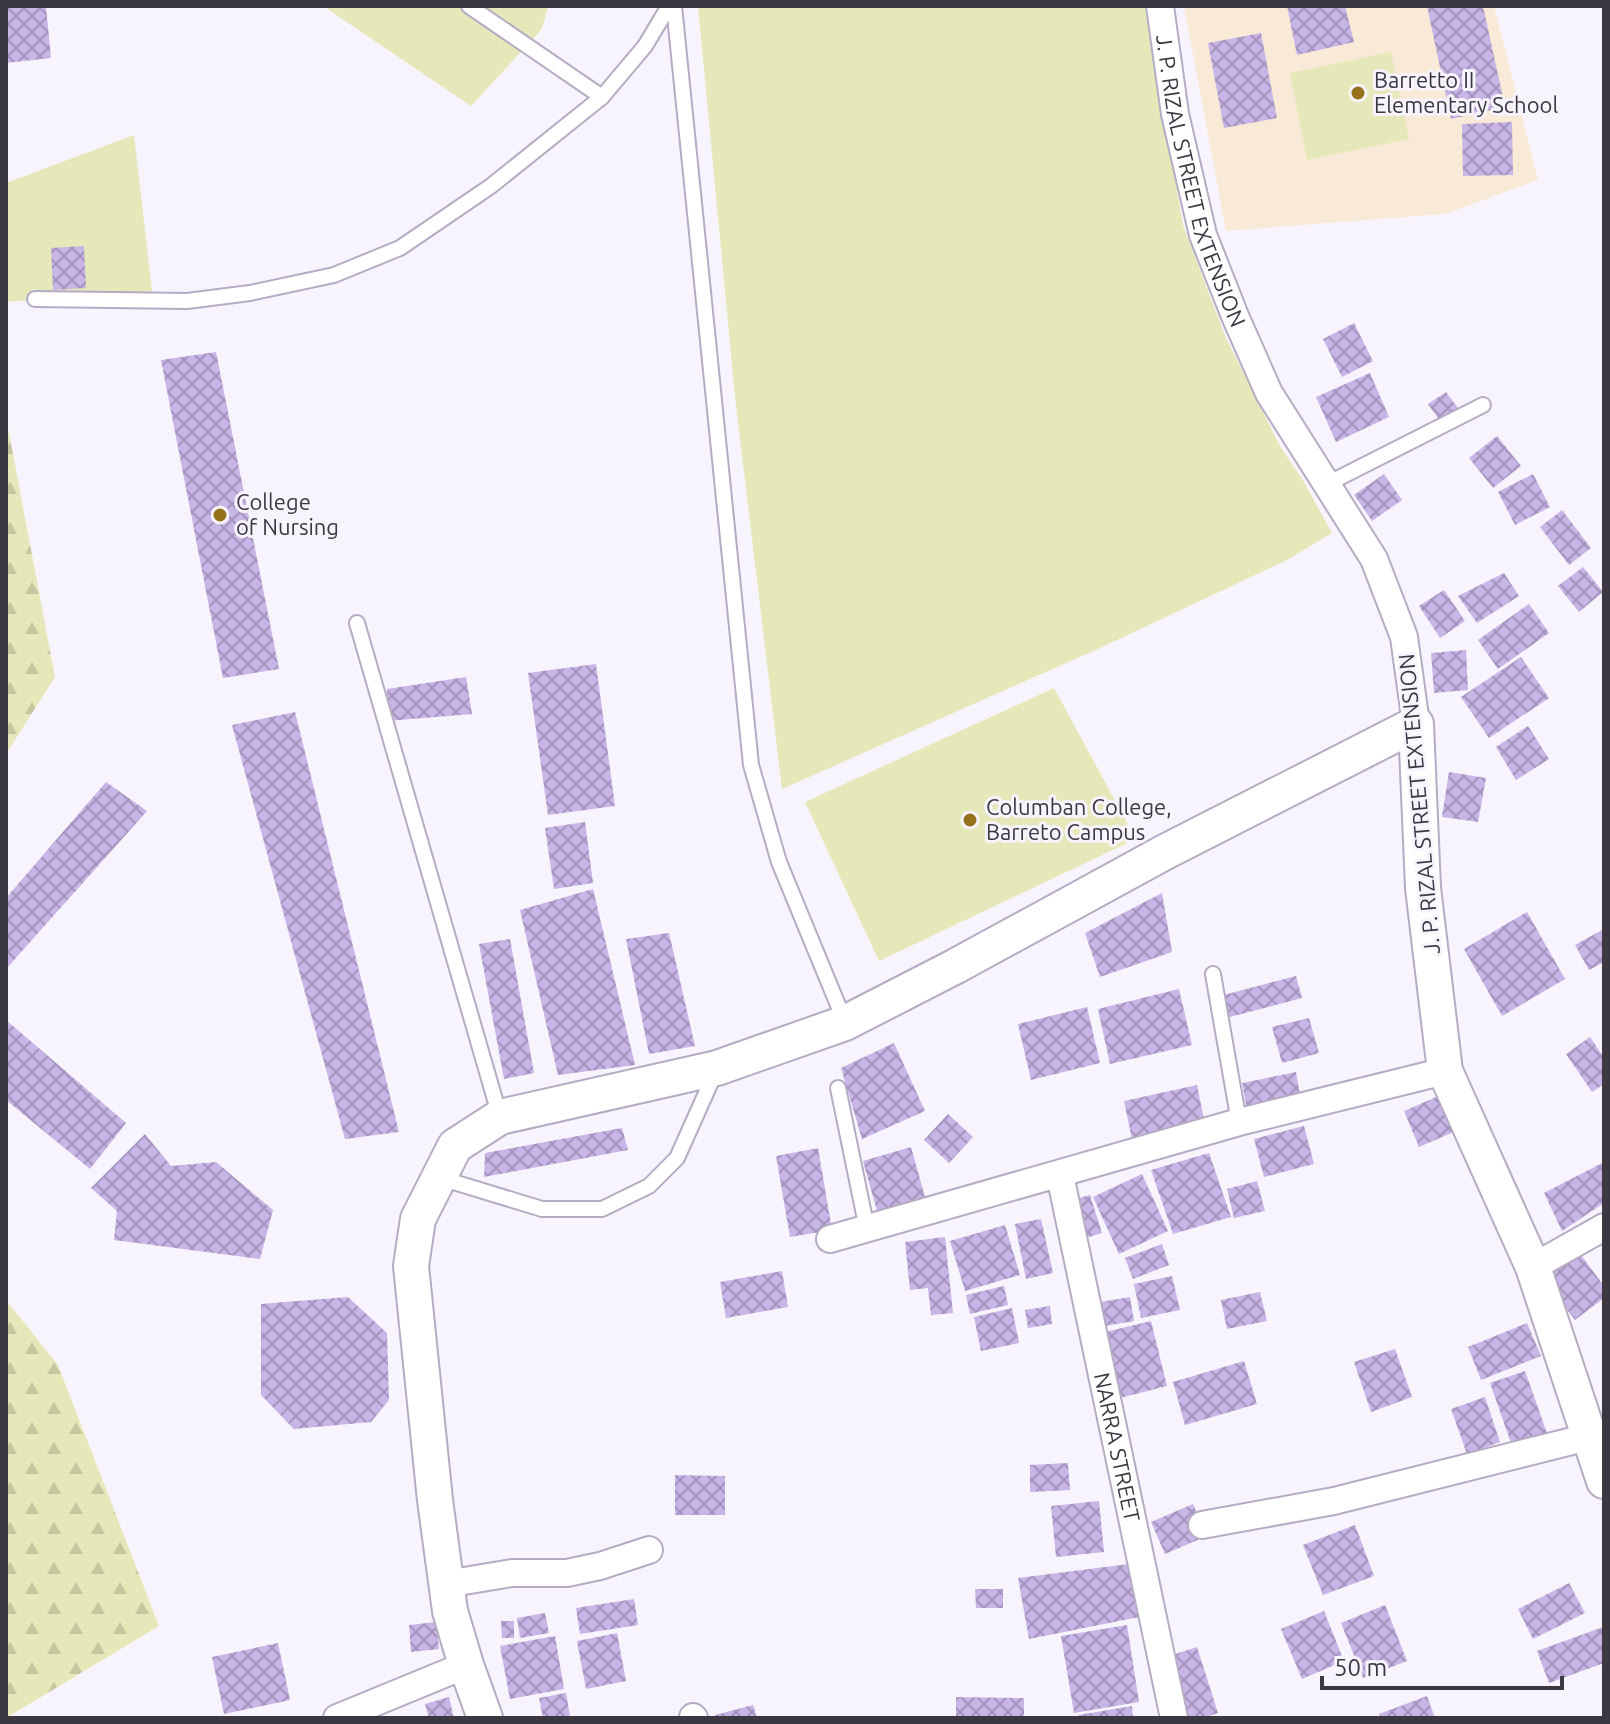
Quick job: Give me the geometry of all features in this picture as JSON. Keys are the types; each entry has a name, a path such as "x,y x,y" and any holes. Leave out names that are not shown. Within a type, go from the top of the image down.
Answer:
{"street":[{"name":"J. P. RIZAL STREET EXTENSION","path":"1160,6 1175,114 1203,235 1269,393 1374,559 1404,637 1416,724 1423,888 1445,1071 1533,1267 1597,1436 1604,1481"},
{"path":"485,1718 450,1611 430,1461 411,1266 418,1219 455,1146 500,1117 717,1068 845,1023 1165,852 1416,724"},
{"path":"830,1239 1239,1122 1445,1071"},
{"name":"NARRA STREET","path":"1060,1175 1174,1718"},
{"path":"1533,1267 1604,1227"},
{"path":"1202,1525 1334,1501 1597,1436"},
{"path":"446,1584 512,1573 567,1573 649,1550"},
{"path":"337,1718 466,1665"}],"lane":[{"path":"469,6 602,97"},
{"path":"35,299 187,301 250,293 334,275 400,248 491,186 602,97 645,46 671,6"},
{"path":"671,6 751,765 779,862 845,1023"},
{"path":"1325,485 1483,405"},
{"path":"357,623 500,1117"},
{"path":"1213,974 1239,1122"},
{"path":"437,1177 542,1209 602,1209 649,1186 677,1158 717,1068"},
{"path":"838,1088 867,1229"}],"shaded area":[{"name":"Barretto II Elementary School","path":"1184,6 1494,6 1538,180 1445,214 1226,231"}],"green space":[{"path":"323,6 548,6 542,29 471,106"},
{"path":"698,6 1145,6 1183,225 1226,338 1281,448 1303,480 1332,533 1287,560 1100,648 782,789 735,397"},
{"path":"1391,52 1409,139 1307,160 1290,73"},
{"path":"134,135 152,291 6,302 6,183"},
{"path":"6,417 55,677 6,754"},
{"name":"Columban College, Barreto Campus","path":"1054,688 1136,839 879,961 805,802"},
{"path":"6,1300 58,1365 159,1626 6,1718"}],"building":[{"path":"6,6 46,6 51,58 6,63"},
{"path":"1287,6 1345,6 1354,42 1297,55"},
{"path":"1427,6 1483,6 1505,107 1451,119"},
{"path":"1261,33 1277,118 1224,128 1208,43"},
{"path":"1512,122 1513,175 1463,176 1462,124"},
{"path":"84,246 86,288 53,290 51,248"},
{"path":"1354,323 1373,361 1342,377 1323,339"},
{"name":"College of Nursing","path":"216,352 279,669 223,678 161,360"},
{"path":"1370,373 1389,417 1336,442 1316,397"},
{"path":"1446,392 1458,408 1440,421 1428,404"},
{"path":"1497,436 1521,466 1493,488 1469,458"},
{"path":"1384,474 1402,500 1372,521 1354,495"},
{"path":"1533,474 1550,507 1515,525 1498,492"},
{"path":"1562,510 1591,548 1569,565 1540,527"},
{"path":"1583,567 1603,592 1579,612 1558,586"},
{"path":"1504,573 1519,596 1477,623 1458,596"},
{"path":"1444,590 1465,621 1440,638 1419,606"},
{"path":"1529,604 1549,633 1498,669 1478,640"},
{"path":"1466,650 1468,690 1434,693 1431,653"},
{"path":"1521,657 1549,698 1489,738 1461,697"},
{"path":"596,664 615,806 548,815 528,673"},
{"path":"466,677 472,714 387,721 387,689"},
{"path":"295,712 399,1132 345,1139 232,725"},
{"path":"1528,726 1549,759 1516,780 1496,747"},
{"path":"1449,772 1486,778 1478,822 1442,817"},
{"path":"106,782 147,811 6,969 6,898"},
{"path":"585,822 593,883 554,889 545,828"},
{"path":"593,889 635,1065 558,1075 520,910"},
{"path":"1162,893 1172,952 1100,977 1085,933"},
{"path":"1527,912 1565,979 1502,1016 1464,949"},
{"path":"1602,930 1604,962 1589,970 1575,945"},
{"path":"669,933 695,1046 649,1054 626,939"},
{"path":"510,939 534,1073 504,1079 479,944"},
{"path":"1296,976 1302,998 1226,1018 1220,996"},
{"path":"1179,989 1192,1045 1110,1064 1098,1009"},
{"path":"1087,1007 1100,1063 1031,1080 1018,1024"},
{"path":"1309,1018 1319,1053 1282,1063 1272,1027"},
{"path":"6,1020 126,1123 90,1169 6,1100"},
{"path":"1590,1037 1604,1058 1604,1084 1592,1092 1566,1054"},
{"path":"894,1043 925,1111 862,1139 841,1068"},
{"path":"1296,1072 1301,1100 1247,1110 1242,1083"},
{"path":"1197,1085 1205,1124 1132,1139 1124,1101"},
{"path":"1441,1095 1456,1131 1419,1147 1404,1111"},
{"path":"948,1114 973,1137 949,1163 924,1140"},
{"path":"1304,1126 1314,1164 1264,1177 1254,1139"},
{"path":"622,1128 628,1150 484,1177 485,1153"},
{"path":"145,1134 171,1166 216,1162 273,1210 260,1259 114,1240 117,1211 91,1188"},
{"path":"911,1147 925,1197 877,1211 863,1161"},
{"path":"818,1148 832,1230 790,1237 776,1156"},
{"path":"1209,1153 1231,1217 1173,1234 1151,1170"},
{"path":"1604,1162 1604,1203 1562,1231 1544,1193"},
{"path":"1142,1174 1168,1231 1119,1254 1093,1197"},
{"path":"1257,1181 1265,1211 1234,1218 1227,1189"},
{"path":"1090,1195 1102,1233 1080,1240 1068,1201"},
{"path":"1041,1219 1053,1273 1026,1279 1015,1224"},
{"path":"1005,1225 1020,1275 965,1291 950,1241"},
{"path":"945,1237 953,1313 931,1315 928,1288 910,1290 905,1242"},
{"path":"1162,1244 1169,1265 1133,1279 1125,1258"},
{"path":"1575,1247 1604,1286 1604,1298 1575,1320 1540,1274"},
{"path":"782,1271 788,1307 726,1318 720,1282"},
{"path":"1172,1276 1180,1310 1141,1318 1134,1284"},
{"path":"1004,1286 1008,1305 970,1314 966,1295"},
{"path":"1260,1292 1267,1321 1227,1329 1221,1300"},
{"path":"348,1297 387,1333 389,1400 371,1422 294,1429 261,1395 261,1304"},
{"path":"1130,1297 1134,1321 1105,1326 1100,1302"},
{"path":"1050,1306 1052,1324 1028,1328 1025,1310"},
{"path":"1012,1308 1019,1343 981,1351 974,1317"},
{"path":"1151,1321 1167,1386 1112,1400 1097,1334"},
{"path":"1527,1323 1541,1356 1481,1380 1468,1347"},
{"path":"1395,1349 1412,1397 1371,1412 1354,1362"},
{"path":"1244,1361 1257,1404 1185,1425 1173,1382"},
{"path":"1525,1371 1547,1433 1512,1446 1490,1383"},
{"path":"1485,1397 1500,1442 1467,1454 1451,1409"},
{"path":"1068,1463 1070,1490 1030,1492 1030,1465"},
{"path":"675,1475 725,1476 725,1515 675,1515"},
{"path":"1099,1501 1104,1552 1056,1557 1051,1506"},
{"path":"1193,1504 1207,1536 1165,1554 1151,1522"},
{"path":"1355,1525 1374,1576 1323,1595 1303,1545"},
{"path":"1129,1564 1139,1617 1029,1639 1018,1578"},
{"path":"1569,1583 1585,1613 1533,1639 1518,1609"},
{"path":"975,1589 1003,1589 1003,1608 976,1608"},
{"path":"634,1599 638,1625 580,1634 576,1608"},
{"path":"1385,1605 1407,1661 1363,1678 1341,1623"},
{"path":"1324,1611 1344,1661 1302,1679 1281,1629"},
{"path":"545,1613 549,1633 520,1638 517,1618"},
{"path":"501,1621 514,1621 514,1638 502,1638"},
{"path":"436,1622 439,1649 411,1652 409,1625"},
{"path":"1127,1625 1139,1702 1074,1713 1061,1636"},
{"path":"1603,1627 1604,1663 1549,1683 1537,1651"},
{"path":"617,1633 626,1681 586,1689 577,1641"},
{"path":"555,1636 564,1689 510,1699 500,1646"},
{"path":"278,1643 290,1700 224,1714 212,1657"},
{"path":"1197,1647 1218,1713 1203,1718 1182,1718 1163,1658"},
{"path":"566,1693 570,1716 543,1718 539,1698"},
{"path":"1427,1696 1435,1718 1381,1718 1379,1714"},
{"path":"449,1697 454,1718 429,1718 425,1704"},
{"path":"956,1697 1024,1698 1024,1718 956,1718"},
{"path":"753,1705 757,1718 716,1718 715,1715"},
{"path":"1132,1706 1133,1718 1078,1718 1078,1715"}],"place":[{"name":"Barretto II Elementary School","path":"1358,93"},
{"name":"College of Nursing","path":"220,515"},
{"name":"Columban College, Barreto Campus","path":"970,820"}]}
